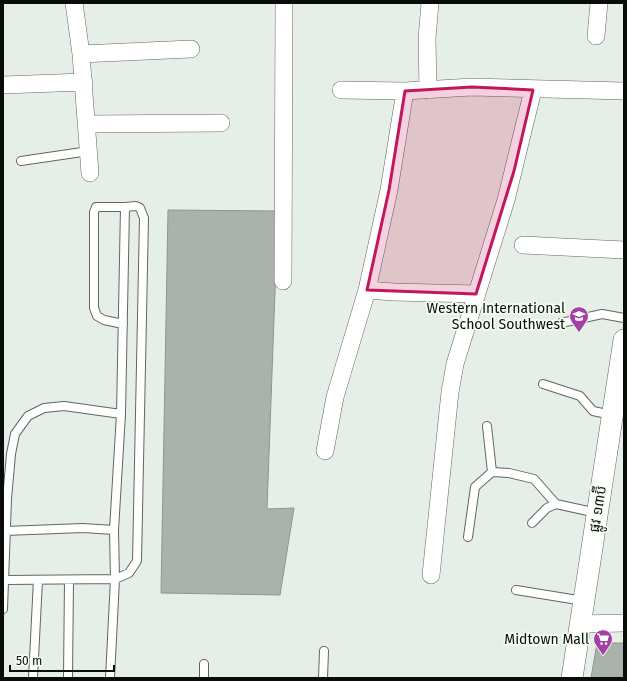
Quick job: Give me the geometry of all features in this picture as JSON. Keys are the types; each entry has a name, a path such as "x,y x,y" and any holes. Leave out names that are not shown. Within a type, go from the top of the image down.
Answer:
{"street":[{"path":"74,3 84,82 90,173"},
{"path":"283,281 284,3"},
{"path":"428,90 427,38 430,3"},
{"path":"596,36 599,3"},
{"path":"81,54 191,50"},
{"path":"3,85 84,82"},
{"path":"341,90 405,91 472,87 533,90 624,91"},
{"path":"431,575 450,392 455,364 510,185 533,90"},
{"path":"325,451 335,397 367,290 389,190 405,91"},
{"path":"87,124 221,124"},
{"path":"523,245 624,250"},
{"path":"367,290 476,294"},
{"name":"ផ្លូវ ១៣ប៊ី","path":"572,678 624,340"},
{"path":"581,624 624,623"}],"lane":[{"path":"21,161 88,151"},
{"path":"5,580 115,579 129,572 137,561 144,218 140,208 136,206 96,207 94,212 94,308 97,316 104,320 123,324"},
{"path":"110,678 115,579 114,530 121,414 125,207"},
{"path":"561,323 602,314 624,318"},
{"path":"543,384 580,396 593,411 612,415"},
{"path":"3,609 5,580 5,530 11,454 15,434 28,416 44,408 64,406 121,414"},
{"path":"487,426 492,472"},
{"path":"468,537 475,487 492,472 534,479 556,504"},
{"path":"532,523 547,508 556,504 598,513"},
{"path":"5,530 83,528 114,530"},
{"path":"33,678 38,580"},
{"path":"68,678 69,580"},
{"path":"516,590 584,601"},
{"path":"323,678 324,651"},
{"path":"204,664 204,678"}],"highlighted area":[{"path":"472,87 533,90 514,171 476,294 367,290 389,190 405,91"}],"building":[{"path":"168,210 278,211 267,509 294,508 280,595 161,593"},
{"path":"597,643 624,643 624,678 591,678"}],"place":[{"name":"Western International School Southwest","path":"579,333"},
{"name":"Midtown Mall","path":"603,656"}]}
